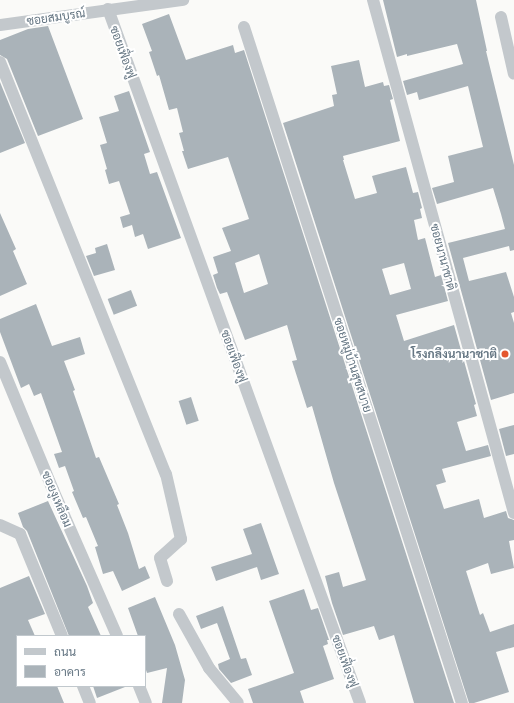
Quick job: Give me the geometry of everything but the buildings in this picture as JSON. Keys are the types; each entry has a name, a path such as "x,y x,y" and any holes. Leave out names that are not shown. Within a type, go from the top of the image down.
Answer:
{"street":[{"name":"ซอยสมบูรณ์","path":"0,25 183,0"},
{"name":"ซอยนานาชาติ","path":"373,0 514,513"},
{"name":"ซอยเฟื่องฟู","path":"108,10 360,703"},
{"path":"501,17 511,49 514,74"},
{"name":"ซอยหมู่บ้านสุขสบาย","path":"244,27 462,703"},
{"path":"0,62 166,474 181,539 160,558 167,581"},
{"name":"ซอยงูเหลือม","path":"0,362 117,635"},
{"path":"0,525 20,534 62,635"},
{"path":"179,614 209,668 238,703"},
{"path":"83,687 90,703"},
{"path":"138,687 146,703"}],"place":[{"name":"โรงกลึงนานาชาติ","path":"505,354"}]}
